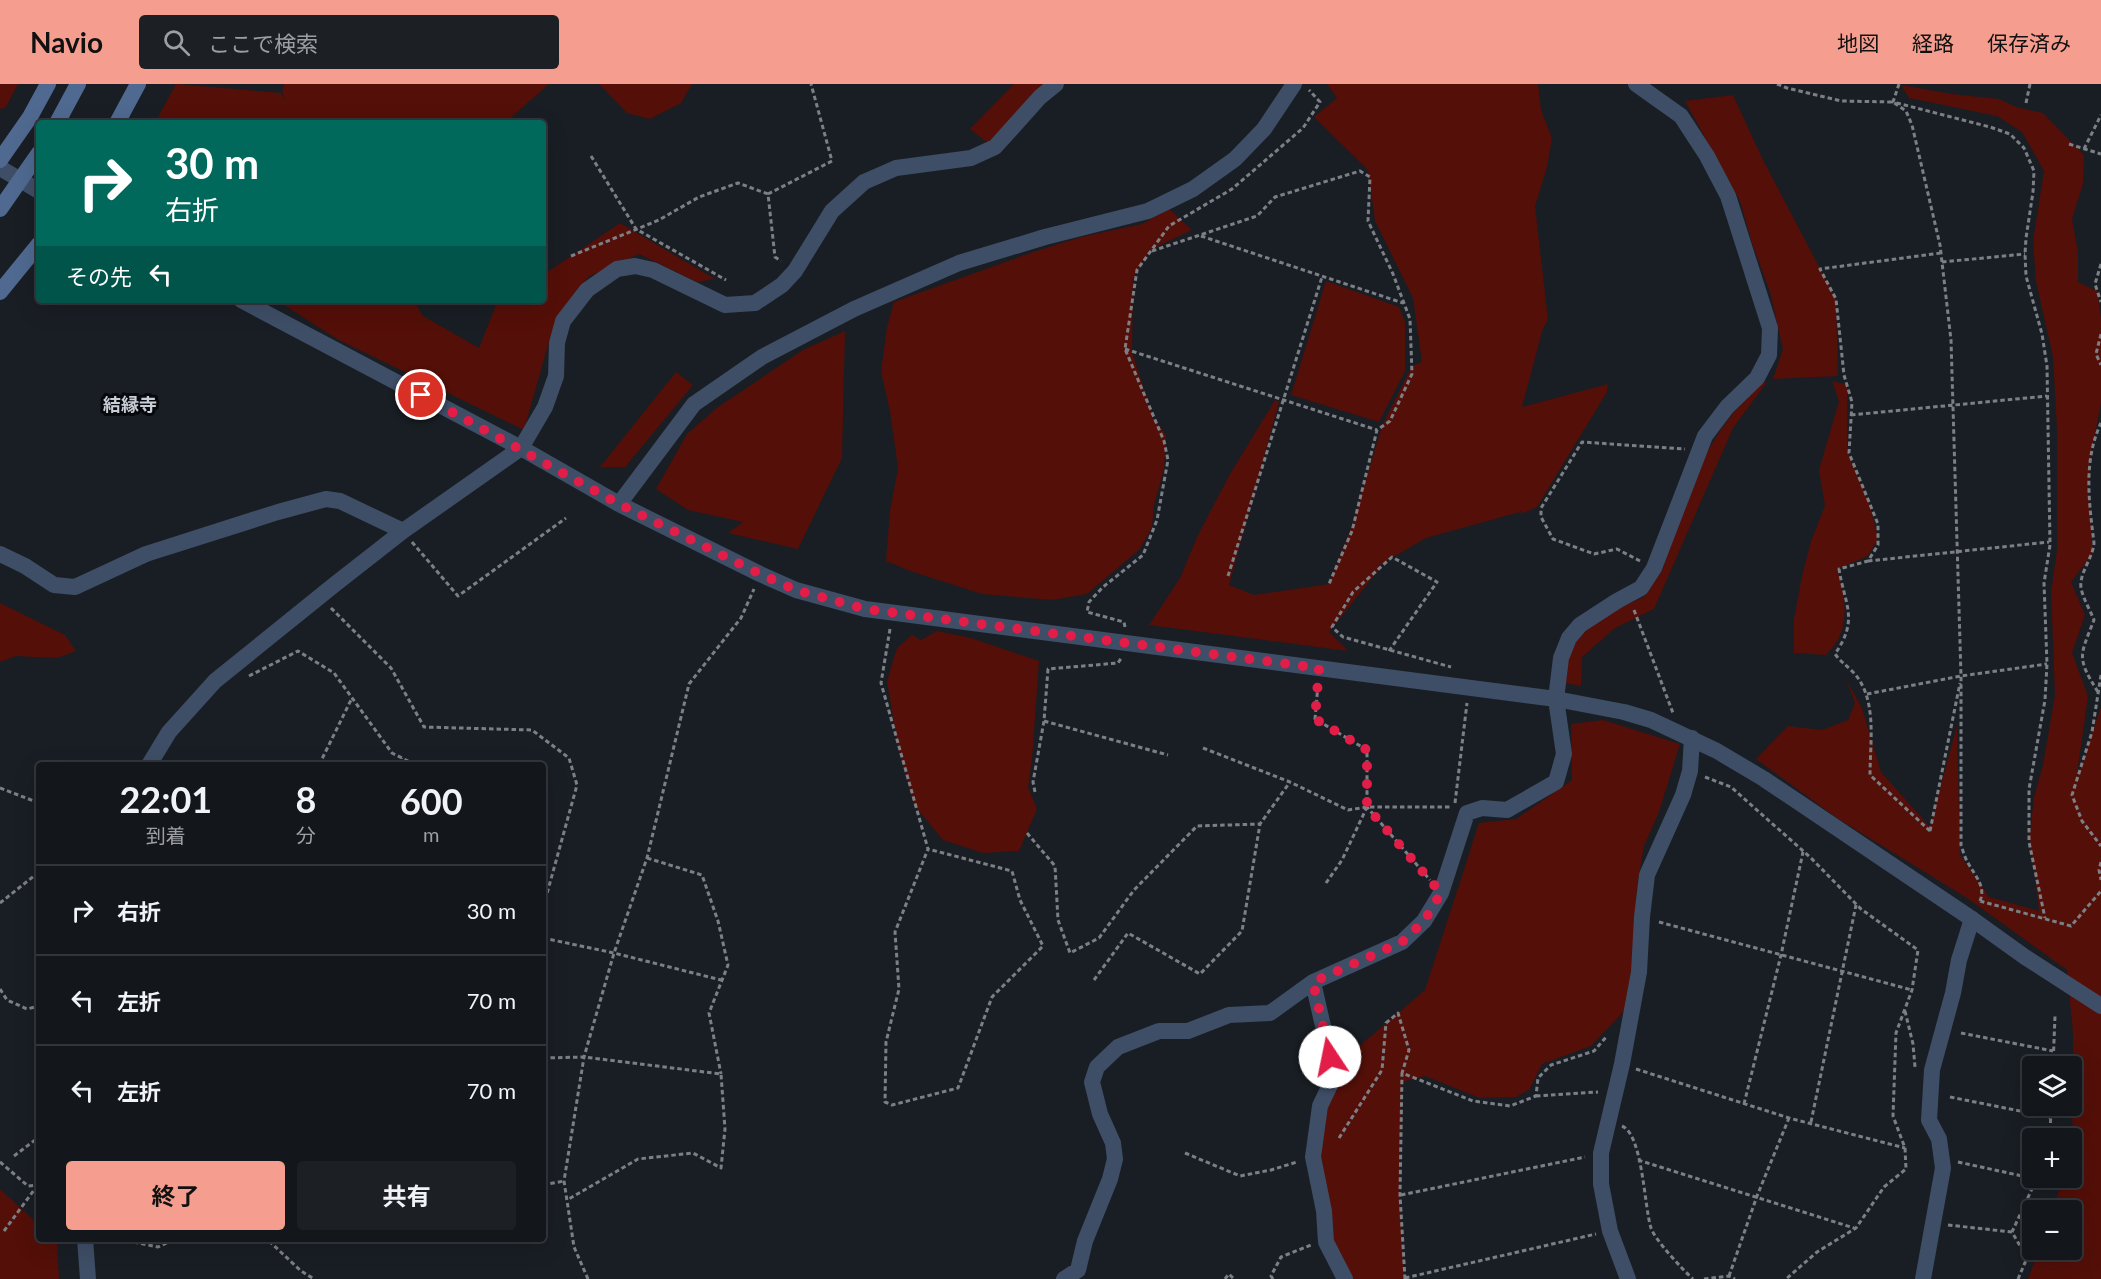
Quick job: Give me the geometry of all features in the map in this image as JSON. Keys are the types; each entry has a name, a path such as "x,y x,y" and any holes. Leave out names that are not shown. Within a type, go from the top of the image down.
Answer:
{"main road":[{"path":"0,160 30,117 48,84"},
{"path":"59,120 78,84"},
{"path":"119,120 138,84"},
{"path":"0,209 36,157"},
{"path":"0,292 36,248"}],"street":[{"path":"151,762 169,732 216,681 319,596 403,531 521,448 545,407 556,376 557,343 563,321 587,290 616,269 635,266 653,270 725,305 755,303 782,285 795,271 832,211 864,182 896,168 971,158 995,147 1040,97 1056,84"},
{"path":"619,504 694,404 762,357 854,309 959,263 1046,237 1148,211 1193,189 1235,159 1264,129 1289,95 1294,84"},
{"path":"1064,1279 1078,1270 1085,1241 1110,1179 1115,1159 1113,1143 1100,1114 1092,1082 1097,1067 1119,1047 1159,1031 1188,1031 1229,1015 1270,1014 1313,982 1402,942 1424,921 1441,893 1467,813 1482,808 1507,810 1556,782 1564,754 1556,699 1561,658 1569,638 1580,624 1641,588 1654,568 1704,436 1727,407 1757,378 1769,355 1770,328 1728,196 1707,156 1681,116 1636,84"},
{"path":"0,168 36,189"},
{"path":"247,303 521,448 619,504 796,590 865,609 1556,699 1624,712 1651,720 1686,735 1764,779 2025,957 2101,1006"},
{"path":"0,555 26,567 54,585 75,586 146,554 326,499 340,501 403,531"},
{"path":"1628,1279 1610,1231 1601,1184 1602,1154 1639,972 1647,875 1675,816 1689,771 1686,735"},
{"path":"1923,1279 1943,1168 1939,1138 1929,1120 1932,1070 1953,993 1959,960 1972,919"},
{"path":"1313,982 1329,1048 1331,1083 1320,1106 1313,1157 1324,1211 1326,1242 1345,1279"},
{"path":"85,1242 88,1279"}],"path":[{"path":"571,256 659,220 699,197 738,183 768,194 832,161 811,84"},
{"path":"1035,792 1033,782 1044,721 1048,669 1118,663 1131,644 1124,622 1087,612 1089,602 1103,587 1143,555 1157,520 1168,460 1164,441 1125,349 1137,270 1169,226 1232,189 1303,128 1320,102 1304,84"},
{"path":"1777,84 1841,101 1893,102 1990,127 2010,134 2024,148 2034,171 2025,254 2026,276 2042,334 2047,366 2049,542 2044,583 2047,664 2045,700 2029,789 2029,842 2045,918"},
{"path":"1893,102 1899,84"},
{"path":"2026,103 2030,84"},
{"path":"1893,102 1906,111 1912,125 1941,253 1952,340 1961,676 1961,845 1967,862 1982,884 1982,898 1972,919"},
{"path":"2084,149 2101,115"},
{"path":"2069,144 2101,154"},
{"path":"591,156 636,230 726,280"},
{"path":"1150,252 1257,216 1275,197 1360,171 1370,177 1368,221 1393,273 1410,319 1412,374 1390,421 1377,430 1352,531 1329,584"},
{"path":"768,194 775,257 795,271"},
{"path":"1200,236 1403,303"},
{"path":"1868,561 1878,545 1878,524 1849,453 1852,402 1844,375 1836,299 1820,269 1941,253"},
{"path":"1942,262 2025,254"},
{"path":"2101,264 2095,284 2101,302"},
{"path":"1228,576 1322,277"},
{"path":"2101,334 2096,354 2101,365"},
{"path":"1125,349 1377,430"},
{"path":"1851,415 2048,396"},
{"path":"2098,692 2082,662 2082,648 2094,620 2081,589 2082,578 2093,553 2088,476 2093,439 2101,423"},
{"path":"1654,568 1617,549 1594,554 1553,539 1541,517 1541,508 1582,442 1698,451"},
{"path":"403,531 458,596 566,518"},
{"path":"1961,676 1930,831 1870,775 1871,720 1867,694 1852,671 1841,663 1835,654 1846,636 1850,613 1839,569 1868,561 2049,542"},
{"path":"1389,651 1437,582 1392,557 1353,592 1332,627 1343,637 1389,651 1456,669"},
{"path":"588,1279 574,1247 564,1181 584,1057 614,953 647,858 689,684 741,618 760,574"},
{"path":"1630,594 1633,607 1686,735"},
{"path":"319,596 391,668 424,727 532,730 569,758 577,785 546,897"},
{"path":"893,612 881,683 928,849 895,932 899,989 886,1042 885,1102 892,1105 958,1088 992,997 1043,946 1020,900 1012,871 928,849"},
{"path":"247,677 298,651 334,673 392,753 410,762"},
{"path":"1867,694 1961,676 2047,664"},
{"path":"1319,668 1315,719 1367,750 1367,807 1342,860 1326,883"},
{"path":"2101,675 2092,732 2072,795 2082,821 2101,846"},
{"path":"1203,748 1290,782 1348,810 1367,807 1454,807 1468,688"},
{"path":"320,762 352,698"},
{"path":"1044,721 1168,755"},
{"path":"400,762 402,758"},
{"path":"1689,771 1731,787 1803,852 1856,905 1918,950 1912,990 1896,1033 1893,1116 1905,1148 1906,1169 1884,1187 1856,1228 1817,1252 1786,1279"},
{"path":"1094,980 1128,933 1200,974 1242,931 1260,824 1290,782"},
{"path":"0,788 36,802"},
{"path":"1367,807 1441,893"},
{"path":"1027,833 1055,866 1058,920 1070,953 1099,938 1134,890 1197,826 1260,824"},
{"path":"1744,1104 1781,955 1803,852"},
{"path":"567,1200 638,1159 693,1153 721,1168 725,1129 721,1074 709,1012 728,965 718,921 702,875 647,858"},
{"path":"2101,862 2098,870 2101,880"},
{"path":"0,903 36,874"},
{"path":"1980,901 2071,926 2101,891"},
{"path":"1811,1122 1856,905"},
{"path":"1642,917 1912,990"},
{"path":"546,939 722,980"},
{"path":"0,989 7,1000 27,1009 36,1007"},
{"path":"1339,1138 1382,1070 1386,1023 1398,1013 1409,1050 1402,1073 1400,1196 1405,1278 1610,1231"},
{"path":"2053,1056 2055,1016"},
{"path":"1961,1032 2053,1051"},
{"path":"1536,1096 1538,1078 1551,1065 1594,1051 1608,1036"},
{"path":"546,1058 584,1057 721,1074"},
{"path":"1622,1064 1790,1118 1905,1148"},
{"path":"1402,1073 1473,1101 1510,1106 1536,1096 1615,1092"},
{"path":"1950,1097 2050,1117 2050,1128"},
{"path":"1729,1276 1757,1196 1790,1118"},
{"path":"1608,1124 1625,1127 1631,1134 1652,1230 1693,1279"},
{"path":"14,1156 36,1139"},
{"path":"1185,1153 1240,1176 1271,1170 1313,1157"},
{"path":"1400,1196 1602,1154"},
{"path":"1638,1160 1856,1228"},
{"path":"1954,1161 2022,1175"},
{"path":"0,1162 28,1186 36,1186"},
{"path":"546,1184 564,1181"},
{"path":"2012,1232 2032,1188"},
{"path":"4,1231 36,1189"},
{"path":"1932,1223 2012,1232"},
{"path":"2012,1232 2027,1258 2018,1279"},
{"path":"1273,1279 1271,1276 1281,1257 1327,1239"},
{"path":"134,1242 158,1247 169,1242"},
{"path":"271,1242 301,1271 314,1279"},
{"path":"1225,1279 1229,1274 1234,1279"},
{"path":"1704,1279 1729,1276 1735,1279"}],"shaded area":[{"path":"0,84 18,84 6,107 0,109"},
{"path":"176,84 281,93 286,102 282,92 284,84 549,84 508,120 157,120"},
{"path":"599,84 692,84 681,103 650,119 627,113"},
{"path":"1014,84 1052,84 993,147 970,129"},
{"path":"1327,84 1538,84 1541,110 1552,138 1547,167 1535,206 1548,320 1543,328 1522,407 1608,384 1607,392 1537,507 1521,514 1522,510 1426,538 1378,566 1380,568 1329,632 1348,651 1149,625 1180,578 1197,537 1230,474 1275,400 1279,402 1229,585 1254,595 1329,584 1353,523 1382,426 1412,366 1422,362 1413,298 1375,221 1368,170 1314,117 1337,98"},
{"path":"1901,85 1999,99 2016,107 2043,113 2084,155 2083,184 2072,219 2078,252 2078,282 2097,291 2101,318 2101,403 2091,455 2088,487 2093,553 2071,582 2085,615 2072,653 2088,696 2076,781 2101,707 2101,1279 2028,1279 2035,1260 2082,1260 2082,1200 2056,1200 2060,1188 2082,1188 2082,1128 2072,1128 2072,1116 2082,1116 2082,1056 2073,1056 2067,970 1967,898 1837,818 1756,759 1788,726 1822,730 1848,720 1855,703 1846,679 1862,708 1881,772 1930,827 1957,725 1960,855 1989,897 2039,911 2029,842 2034,797 2043,765 2055,695 2051,592 2057,551 2057,429 2053,357 2036,281 2033,241 2044,171 2022,132 1997,116 1909,98"},
{"path":"1733,95 1763,160 1836,299 1838,376 1773,379 1783,349 1770,292 1740,201 1685,101"},
{"path":"1169,209 1192,230 1150,250 1133,278 1132,352 1153,417 1166,435 1164,469 1154,505 1152,527 1140,549 1087,594 1052,600 982,594 886,561 890,511 898,468 890,411 881,372 887,327 894,302 1033,252 1081,237 1142,224"},
{"path":"620,223 715,279 697,282 639,254 588,277 552,331 524,430 339,340 281,303 415,303 423,316 479,348 497,303 546,303 546,273"},
{"path":"1326,281 1399,307 1405,322 1405,371 1379,422 1291,395"},
{"path":"845,331 842,458 798,549 728,533 743,522 688,510 656,489 687,434 718,407 803,350"},
{"path":"676,372 693,385 625,467 600,467"},
{"path":"1832,381 1847,385 1847,451 1870,505 1878,539 1868,556 1837,569 1845,611 1843,627 1834,646 1826,655 1794,653 1794,619 1802,576 1811,541 1825,506 1819,470 1839,401"},
{"path":"1767,382 1733,428 1654,609 1615,628 1582,657 1581,686 1565,683 1567,657 1579,633 1610,612 1644,597 1663,569 1674,530 1704,456 1753,386"},
{"path":"0,603 65,635 76,651 57,658 16,656 0,662"},
{"path":"937,631 971,638 1039,661 1028,787 1037,809 1019,851 983,853 943,840 914,805 898,747 887,681 897,648 912,635 921,640"},
{"path":"1603,720 1680,744 1659,812 1644,846 1637,886 1634,947 1626,1009 1591,1046 1542,1064 1529,1090 1516,1097 1480,1098 1425,1076 1402,1082 1399,1186 1404,1279 1347,1279 1328,1246 1313,1157 1336,1066 1425,990 1479,823 1516,819 1572,780 1571,724"},
{"path":"0,1189 36,1222 36,1242 57,1242 59,1279 0,1279"}],"district":[{"name":"結縁寺","path":"130,405"}],"route":[{"path":"421,395 619,504 796,590 865,609 1319,668 1315,719 1367,750 1367,807 1441,893 1424,921 1402,942 1313,982 1326,1031 1330,1057"}]}
